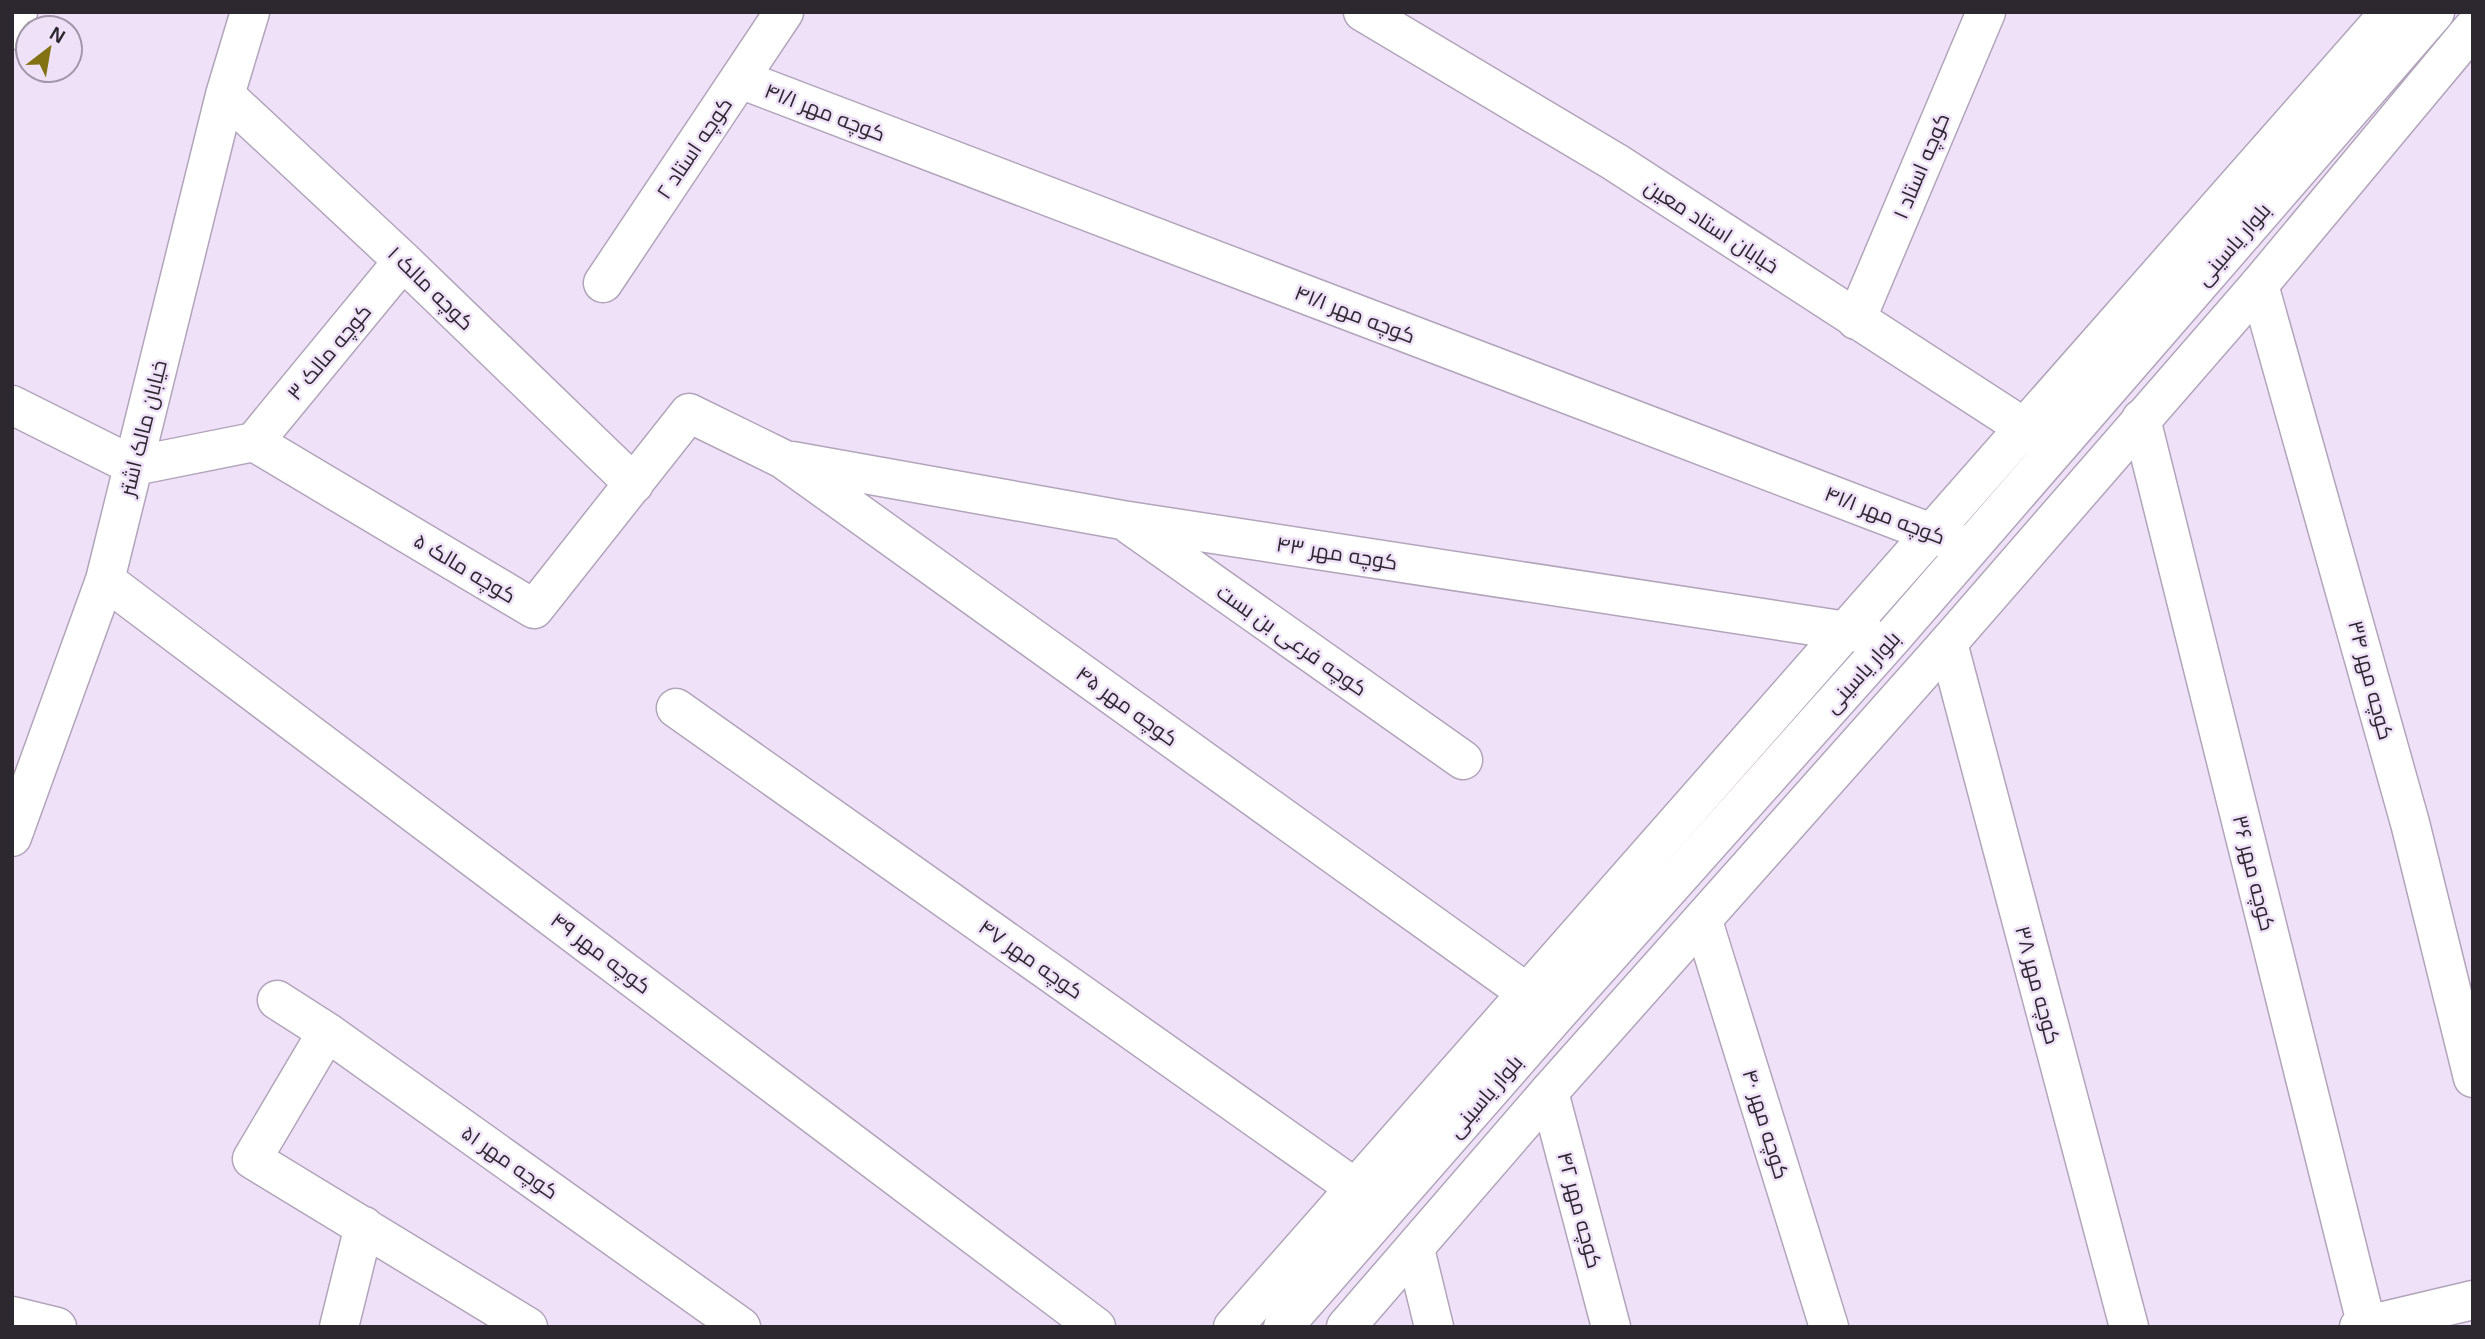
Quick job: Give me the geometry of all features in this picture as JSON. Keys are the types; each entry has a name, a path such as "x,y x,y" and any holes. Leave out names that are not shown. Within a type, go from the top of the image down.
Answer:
{"street":[{"path":"12,30 18,12"},
{"name":"خیابان مالک اشتر","path":"12,837 22,781 105,580 225,95 250,12"},
{"name":"کوچه استاد ۲","path":"603,283 783,12"},
{"name":"خیابان استاد معین","path":"1363,12 1615,162 2040,438"},
{"name":"کوچه استاد ۱","path":"1856,320 1986,12"},
{"path":"1541,1004 1846,631 1932,533 2040,438 2390,12"},
{"name":"بلوار یاسینی","path":"1283,1327 1370,1199 1541,1004 1892,638 1970,548 2040,438 2435,12"},
{"path":"1346,1327 1549,1092 1948,643 2259,285 2473,28"},
{"name":"کوچه مهر ۴۱/۱","path":"740,79 1970,548"},
{"name":"کوچه مالک ۱","path":"225,95 403,261 634,485"},
{"name":"کوچه مالک ۳","path":"254,442 403,261"},
{"name":"کوچه مهر ۳۴","path":"2259,285 2406,810 2473,1078"},
{"path":"12,405 134,466 254,442"},
{"name":"کوچه مالک ۵","path":"254,442 534,609 690,412"},
{"name":"کوچه مهر ۴۵","path":"690,412 783,459 1541,1004"},
{"name":"کوچه مهر ۳۶","path":"2141,419 2364,1326"},
{"name":"کوچه مهر ۴۳","path":"783,459 1122,520 1892,638"},
{"name":"کوچه فرعی بن بست","path":"1122,520 1463,760"},
{"name":"کوچه مهر ۴۹","path":"105,580 1096,1327"},
{"name":"کوچه مهر ۳۸","path":"1948,643 2129,1327"},
{"name":"کوچه مهر ۴۷","path":"677,708 1370,1199"},
{"name":"کوچه مهر ۴۰","path":"1703,921 1829,1327"},
{"name":"کوچه مهر ۵۱","path":"277,1000 327,1032 741,1327"},
{"path":"327,1032 251,1159 528,1327"},
{"name":"کوچه مهر ۴۲","path":"1549,1092 1611,1327"},
{"path":"1233,1327 1370,1199"},
{"path":"339,1327 364,1226"},
{"path":"1415,1249 1434,1327"},
{"path":"2364,1326 2473,1300"},
{"path":"12,1316 57,1327"}]}
